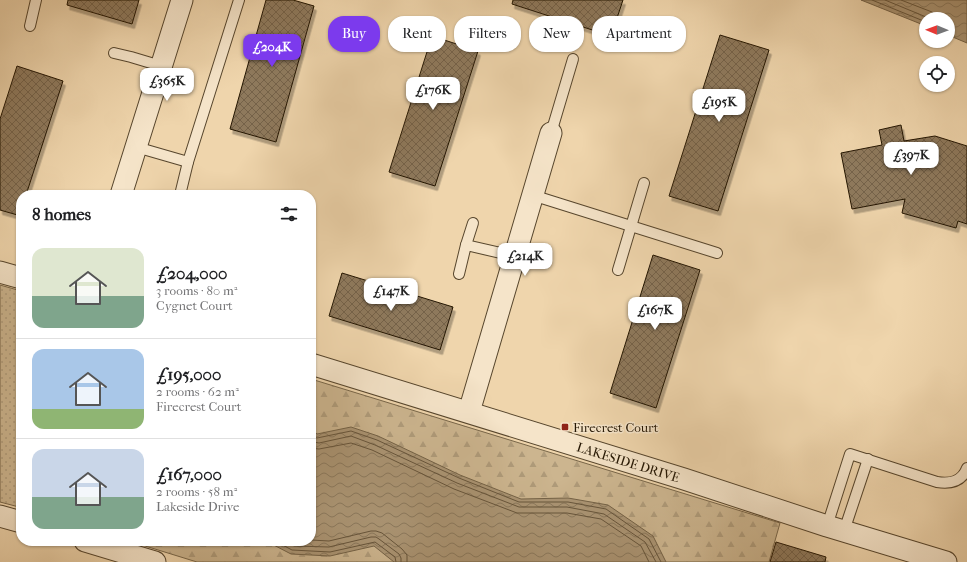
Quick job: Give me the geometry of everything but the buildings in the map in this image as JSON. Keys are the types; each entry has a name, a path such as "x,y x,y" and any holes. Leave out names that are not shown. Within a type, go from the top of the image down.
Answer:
{"street":[{"path":"123,190 182,0"},
{"path":"469,412 551,133"},
{"path":"0,272 16,277"},
{"name":"LAKESIDE DRIVE","path":"316,366 684,479 946,562"},
{"path":"102,546 155,562"}],"lane":[{"path":"30,26 36,0"},
{"path":"181,190 188,162 239,0"},
{"path":"114,53 161,66"},
{"path":"551,133 573,59"},
{"path":"136,147 188,162"},
{"path":"618,270 644,183"},
{"path":"532,195 717,253"},
{"path":"459,274 473,223"},
{"path":"466,245 514,256"},
{"path":"835,528 850,454 946,484 961,478 967,468"},
{"path":"835,528 868,459"}],"green space":[{"path":"0,285 16,290 16,506 0,502"},
{"path":"316,381 780,523 769,562 197,562 145,546 316,546"}],"water":[{"path":"861,0 967,0 967,43 955,38 955,12 919,12 919,23"},
{"path":"351,427 378,436 460,475 521,499 568,498 608,505 653,536 666,562 394,562 374,546 330,556 291,554 276,546 316,546 316,433"}],"place":[{"name":"Firecrest Court","path":"565,427"}]}
